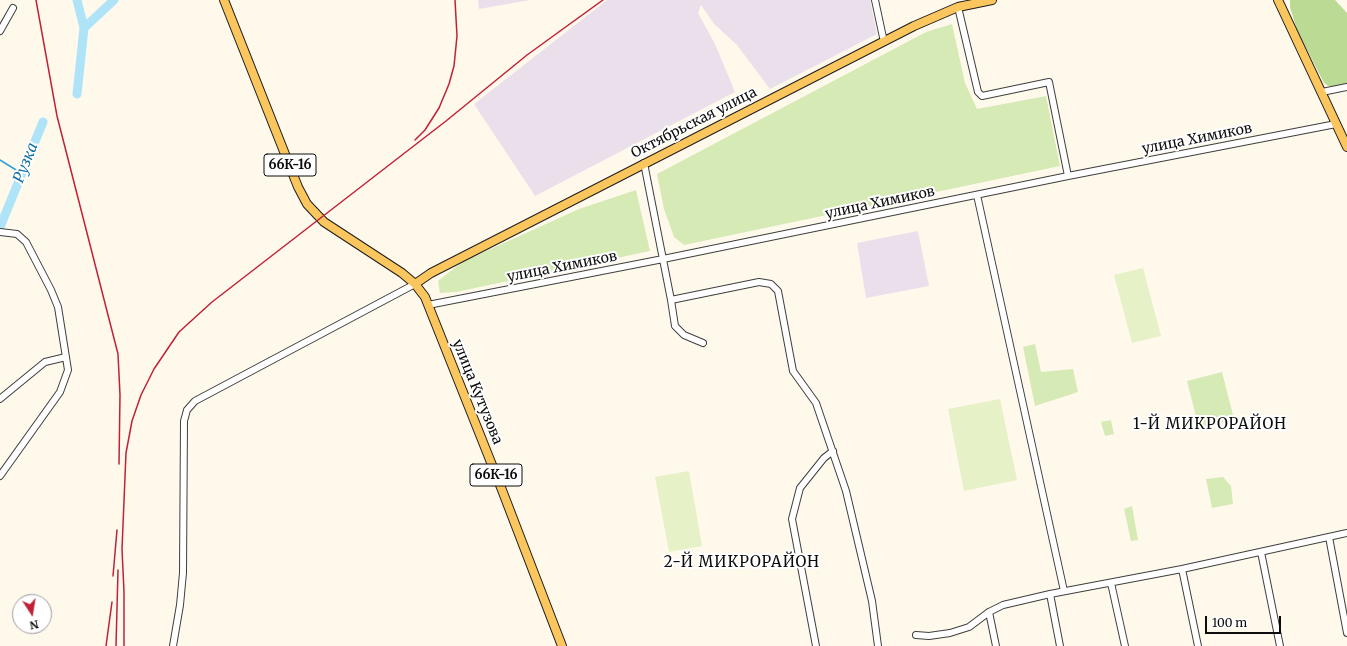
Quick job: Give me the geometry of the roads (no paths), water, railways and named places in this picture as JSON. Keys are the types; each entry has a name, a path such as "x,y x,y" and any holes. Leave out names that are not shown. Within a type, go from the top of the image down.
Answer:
{"main road":[{"name":"66К-16","path":"224,0 298,187 307,204 324,222 391,266 415,284 428,305"},
{"name":"Октябрьская улица","path":"415,284 431,273 914,26 958,7 992,0"},
{"path":"1278,0 1347,147"},
{"name":"улица Кутузова","path":"428,305 562,646"}],"street":[{"path":"875,0 884,42"},
{"path":"958,7 978,92 982,96 1049,82 1068,176"},
{"path":"0,31 13,8"},
{"path":"1322,92 1347,87"},
{"name":"улица Химиков","path":"428,305 663,260 1068,176 1336,124"},
{"path":"644,163 672,300 675,326 684,335 703,344"},
{"path":"977,195 1015,374 1064,591"},
{"path":"0,232 17,234 26,242 58,307 68,370 60,392 0,476"},
{"path":"672,300 759,282 771,284 778,291 793,371 816,403 846,491 872,601 878,646"},
{"path":"173,646 180,605 183,573 184,421 187,410 195,401 415,284"},
{"path":"0,399 45,362 66,357"},
{"path":"816,646 792,519 800,488 824,458 833,451"},
{"path":"916,635 929,636 969,628 989,612 1003,605 1064,591 1182,569 1347,533"},
{"path":"1329,537 1347,633"},
{"path":"1261,552 1280,646"},
{"path":"1182,569 1198,646"},
{"path":"1111,583 1125,646"},
{"path":"1050,594 1060,646"},
{"path":"989,612 996,646"}],"waterway":[{"name":"Рузка","path":"77,0 84,28 77,94"},
{"path":"84,28 114,0"},
{"name":"Рузка","path":"0,227 43,122"},
{"path":"0,160 21,173"}],"railway":[{"path":"36,0 57,116 118,354 120,395 119,464"},
{"path":"415,140 425,130 439,108 449,84 454,66 457,36 455,0"},
{"path":"124,646 122,549 126,453 132,421 141,395 154,369 179,332 212,302 446,121 527,55 603,0"},
{"path":"113,576 117,530"},
{"path":"116,646 118,570"},
{"path":"106,646 112,602"}],"district":[{"name":"1-Й МИКРОРАЙОН","path":"1210,425"},
{"name":"2-Й МИКРОРАЙОН","path":"742,563"}]}
